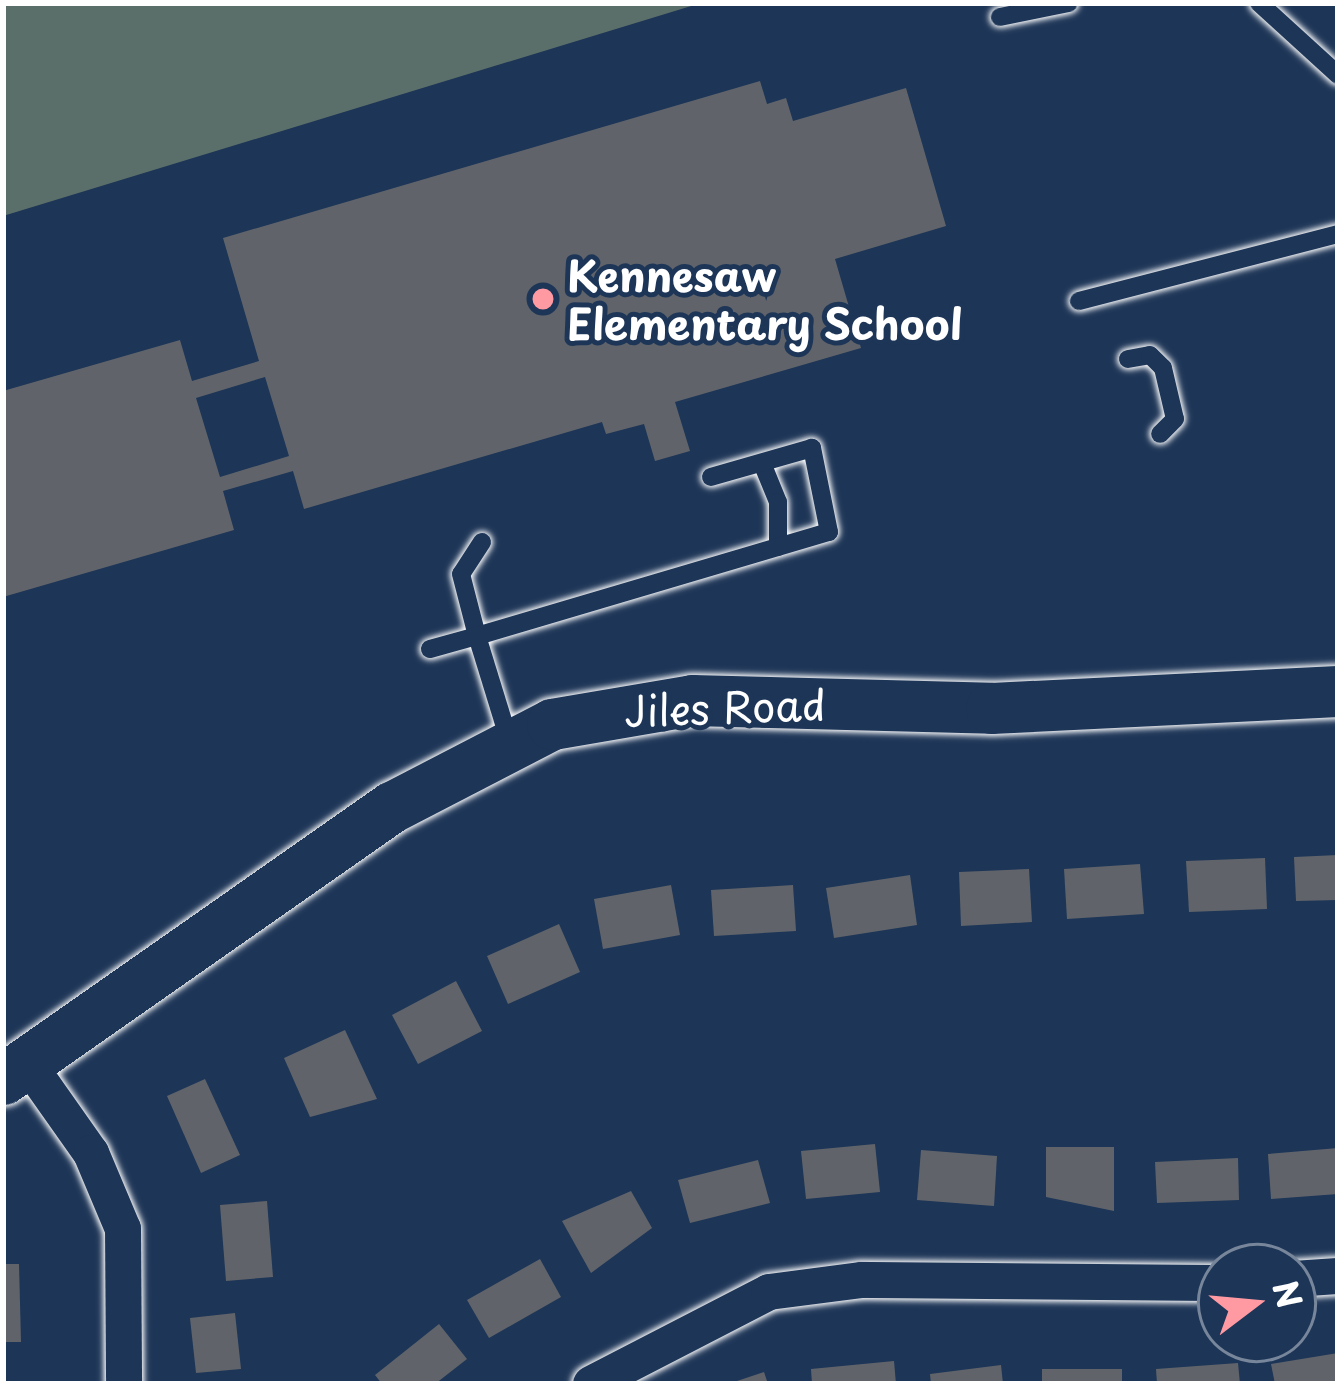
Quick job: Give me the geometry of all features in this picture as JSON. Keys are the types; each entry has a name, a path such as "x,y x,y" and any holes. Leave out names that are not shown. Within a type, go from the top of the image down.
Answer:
{"street":[{"name":"Jiles Road","path":"14,1070 232,912 509,740 597,711 692,700 1014,708 1338,691"},
{"path":"14,1070 92,1153 123,1228 124,1384"},
{"path":"591,1384 769,1292 862,1280 1197,1283"}],"lane":[{"path":"1000,17 1069,3"},
{"path":"1259,3 1338,75"},
{"path":"1079,301 1338,234"},
{"path":"1128,358 1150,355 1162,368 1175,419 1160,434"},
{"path":"430,649 829,532 812,448 711,477"},
{"path":"762,463 778,502 778,547"},
{"path":"482,542 461,574 509,740"}],"green space":[{"path":"3,3 701,3 3,216"}],"building":[{"name":"Kennesaw Elementary School","path":"760,81 767,104 786,98 793,121 906,88 946,226 835,259 861,348 675,402 690,451 655,461 644,424 606,434 602,422 304,509 293,471 223,491 234,530 3,597 3,391 180,340 192,381 259,361 223,238","holes":["265,377 289,456 220,477 196,398"]},
{"path":"1338,855 1338,900 1296,901 1294,857"},
{"path":"1265,858 1267,909 1189,912 1186,861"},
{"path":"1140,864 1144,914 1067,919 1064,869"},
{"path":"1029,869 1032,922 961,926 959,872"},
{"path":"910,875 917,925 834,938 826,888"},
{"path":"671,885 680,935 603,949 594,899"},
{"path":"793,885 796,931 714,936 711,890"},
{"path":"559,924 580,972 508,1004 487,956"},
{"path":"456,981 482,1031 418,1064 392,1015"},
{"path":"345,1030 377,1099 310,1117 284,1058"},
{"path":"205,1079 240,1155 201,1173 167,1096"},
{"path":"875,1144 880,1192 806,1199 801,1151"},
{"path":"1046,1147 1114,1147 1114,1211 1046,1197"},
{"path":"1338,1148 1338,1194 1271,1199 1268,1154"},
{"path":"921,1150 997,1156 994,1206 917,1200"},
{"path":"1238,1158 1239,1200 1157,1203 1155,1162"},
{"path":"758,1160 770,1203 690,1223 678,1180"},
{"path":"631,1191 652,1228 591,1273 562,1221"},
{"path":"267,1201 273,1277 226,1281 220,1205"},
{"path":"540,1259 561,1297 489,1338 467,1300"},
{"path":"3,1264 19,1264 21,1342 3,1342"},
{"path":"235,1313 241,1369 196,1373 190,1318"},
{"path":"439,1324 467,1359 435,1384 382,1384 375,1375"},
{"path":"1338,1353 1338,1384 1275,1384 1271,1364 1317,1363 1317,1356"},
{"path":"894,1361 896,1384 812,1384 811,1369"},
{"path":"1238,1363 1240,1384 1157,1384 1156,1369"},
{"path":"1001,1365 1003,1384 931,1384 930,1374"},
{"path":"1042,1369 1122,1369 1122,1384 1042,1384"},
{"path":"764,1372 768,1384 731,1384 731,1383"}],"place":[{"name":"Kennesaw Elementary School","path":"543,299"}]}
